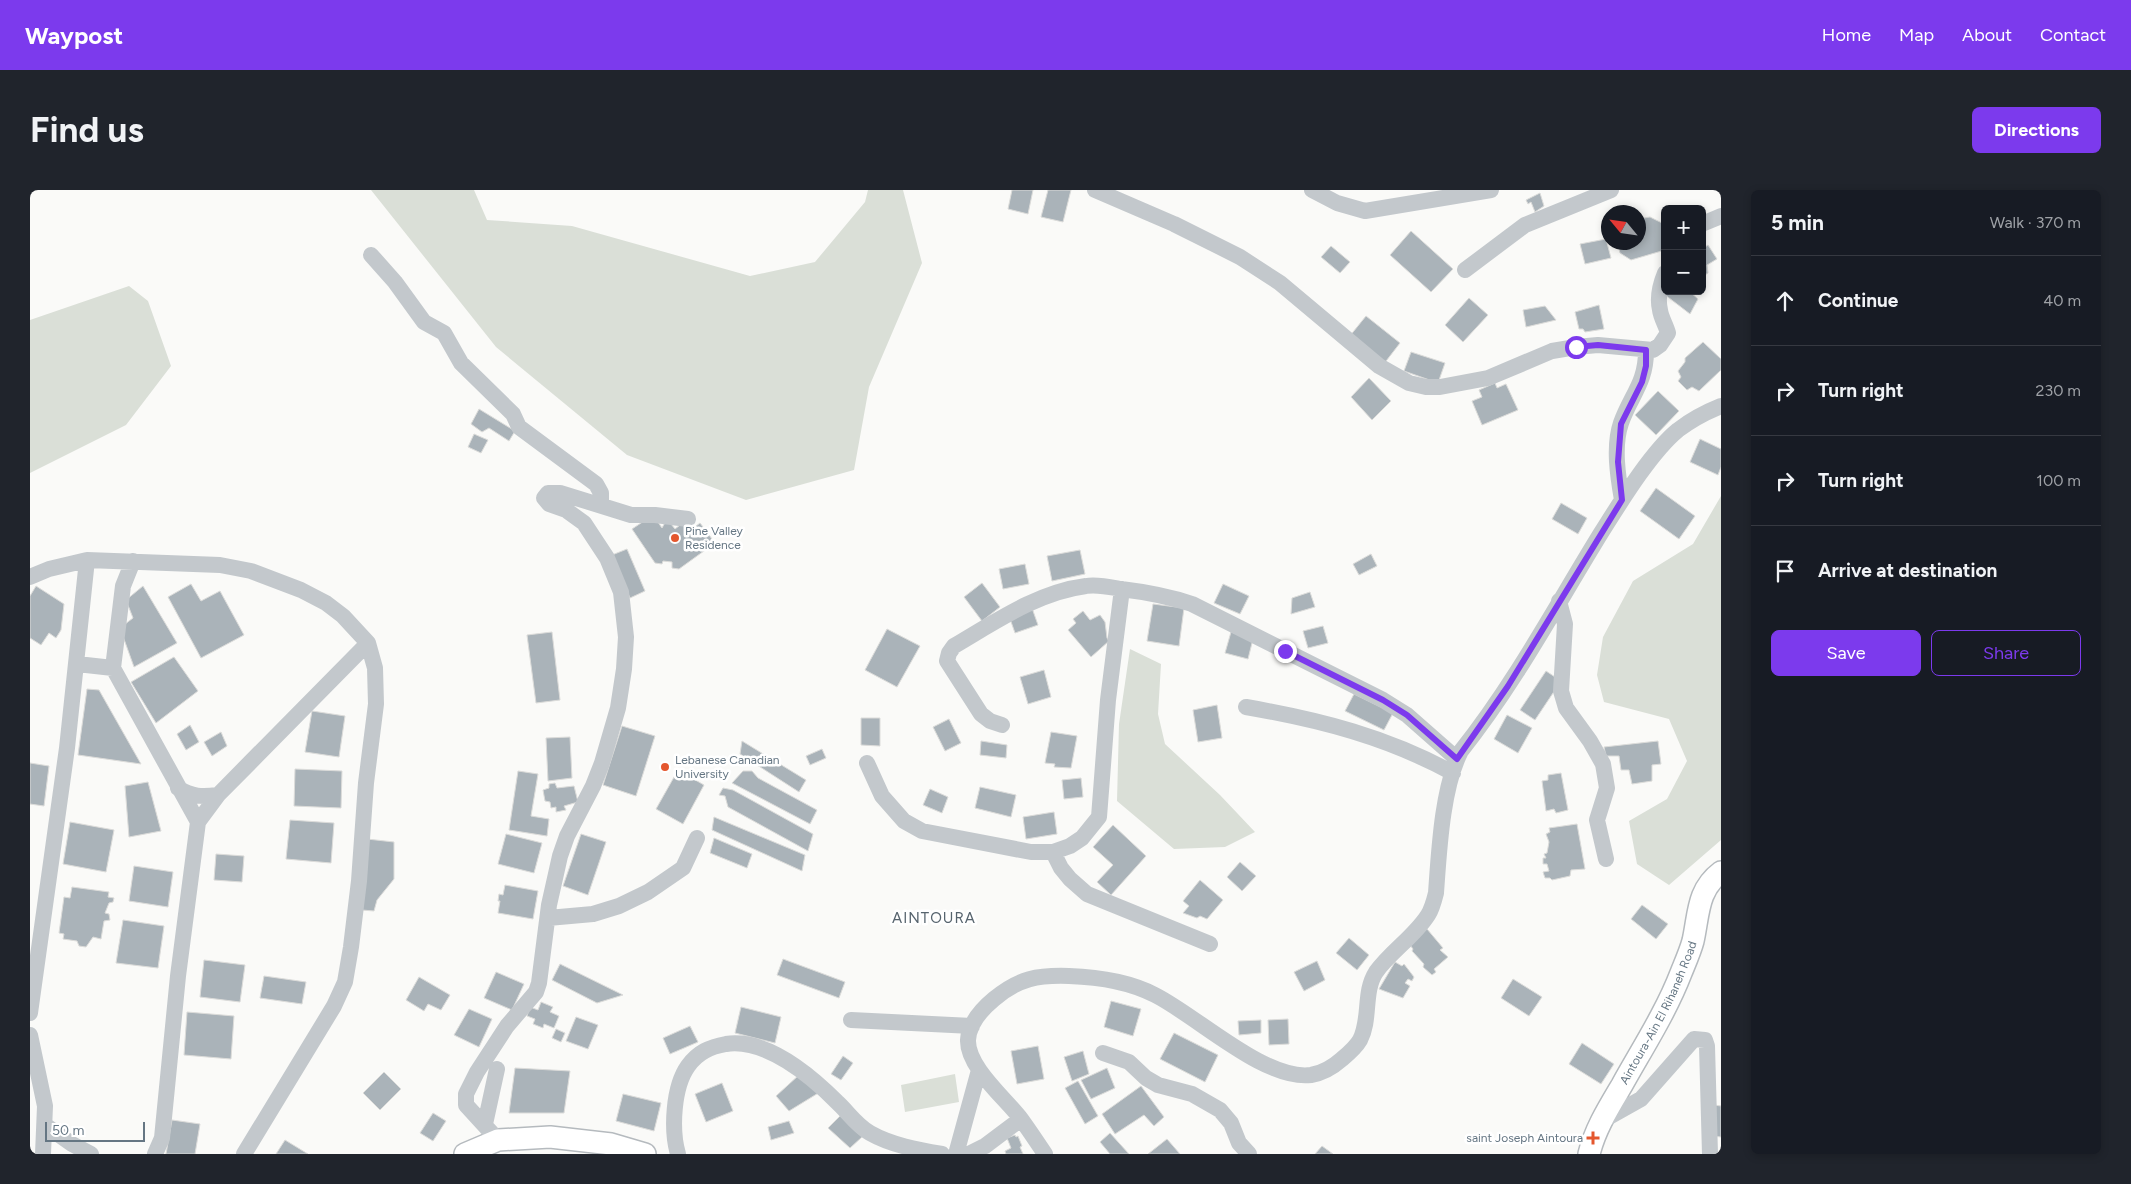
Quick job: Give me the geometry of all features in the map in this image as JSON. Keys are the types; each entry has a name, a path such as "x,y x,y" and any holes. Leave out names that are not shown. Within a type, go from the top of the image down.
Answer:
{"main road":[{"name":"Aintoura-Ain El Rihaneh Road","path":"1589,1154 1600,1122 1652,1031 1681,975 1693,942 1698,906 1704,891 1721,872"},
{"path":"465,1154 491,1132 576,1139 611,1144 645,1154"},
{"path":"576,1139 601,1154"}],"street":[{"path":"1095,190 1174,224 1240,257 1280,283 1378,366 1409,382 1426,387 1440,387 1488,378 1552,351 1576,347 1598,345 1653,350 1660,345 1668,334 1666,323 1660,312 1658,294 1661,285"},
{"path":"1312,190 1337,203 1364,211 1456,194 1491,190"},
{"path":"1465,270 1525,225 1611,190"},
{"path":"1706,222 1721,216"},
{"path":"372,255 395,282 424,322 444,333 461,363 513,414 519,427 596,484 601,493 601,504"},
{"path":"1622,500 1618,462 1621,424 1642,382 1646,366 1646,350"},
{"path":"1045,1154 1021,1119 979,1070 970,1054 968,1040 972,1026 978,1016 999,995 1037,976 1103,977 1154,994 1185,1012 1242,1051 1280,1071 1310,1075 1322,1072 1336,1064 1360,1040 1372,981 1387,959 1422,922 1431,909 1436,894 1448,792 1455,766 1508,686 1622,500 1667,441 1678,430 1695,418 1721,406"},
{"path":"491,1132 466,1105 466,1094 477,1072 507,1026 536,992 541,974 554,878 567,836 593,786 610,737 618,708 626,637 621,592 602,549 584,523 566,510 549,504 544,498 548,493 560,492 601,504 617,512 632,515 688,518"},
{"path":"30,1013 67,748 87,560"},
{"path":"30,577 50,569 87,560 220,565 251,571 301,590 326,603 343,616 368,643 375,668 376,704 366,783 359,881 345,982 334,1006 244,1154"},
{"path":"133,561 123,586 112,668 198,822"},
{"path":"1002,725 990,721 981,714 947,661 949,652 954,646 1014,610 1060,593 1088,586 1122,589 1163,594 1192,604 1383,700 1407,715 1455,766"},
{"path":"867,763 882,796 904,821 922,831 1031,852 1053,852 1070,846 1082,838 1099,816 1108,700 1122,589"},
{"path":"1559,601 1564,624 1561,691 1566,708 1590,741 1603,764 1607,788 1597,820 1606,859"},
{"path":"155,1154 162,1138 179,967 198,822 218,795 288,727 368,643"},
{"path":"77,664 112,668"},
{"path":"1246,707 1303,716 1364,734 1428,760 1455,766"},
{"path":"178,788 188,794 199,797 218,795"},
{"path":"548,918 593,914 619,906 648,892 684,868 697,838"},
{"path":"1053,852 1061,868 1087,894 1210,944"},
{"path":"851,1020 972,1026"},
{"path":"30,1035 45,1106 43,1154"},
{"path":"1600,1122 1641,1099 1658,1082 1684,1049 1694,1039 1700,1038 1705,1040 1707,1046 1710,1154"},
{"path":"678,1154 675,1142 674,1121 678,1092 685,1070 693,1059 704,1050 730,1044 748,1045 774,1054 795,1067 816,1082 860,1127 870,1133 884,1140 942,1154"},
{"path":"1104,1052 1129,1062 1158,1085 1192,1094 1220,1110 1231,1123 1239,1143 1249,1154"},
{"path":"491,1132 497,1068"},
{"path":"956,1154 979,1070"},
{"path":"970,1154 985,1146 1021,1119"},
{"path":"45,1125 72,1144 91,1154"}],"shaded area":[{"path":"371,190 474,190 487,220 572,226 750,276 815,262 865,202 868,190 903,190 922,263 869,387 854,470 746,500 627,455 496,347"},
{"path":"129,286 148,301 171,366 126,425 30,473 30,320"},
{"path":"1721,496 1721,840 1669,885 1637,864 1629,821 1667,799 1687,761 1669,719 1604,702 1597,675 1603,637 1633,581 1693,544"},
{"path":"1130,649 1161,664 1158,714 1165,744 1220,795 1255,832 1225,847 1174,849 1117,801 1119,724"},
{"path":"955,1074 959,1102 905,1112 901,1085"}],"building":[{"path":"1012,190 1033,190 1028,214 1008,209"},
{"path":"1048,190 1071,190 1063,222 1041,217"},
{"path":"1540,193 1544,206 1535,212 1531,202 1528,204 1526,200"},
{"path":"1650,217 1661,222 1661,251 1631,260 1620,253 1619,250 1646,250 1646,218"},
{"path":"1411,231 1453,269 1431,292 1390,255"},
{"path":"1601,240 1601,250 1609,250 1611,258 1585,264 1580,244"},
{"path":"1708,245 1717,259 1707,265 1708,273 1706,274 1706,250"},
{"path":"1331,246 1350,262 1340,273 1321,257"},
{"path":"1665,295 1694,295 1698,299 1690,314"},
{"path":"1469,298 1488,315 1463,342 1445,325"},
{"path":"1599,305 1604,329 1585,332 1583,329 1579,329 1575,312"},
{"path":"1545,306 1556,320 1526,327 1523,310"},
{"path":"1366,316 1400,343 1383,365 1349,337"},
{"path":"1703,342 1721,359 1721,370 1699,391 1692,387 1687,390 1678,381 1681,377 1678,371 1685,362 1685,358"},
{"path":"1411,352 1445,363 1438,383 1404,371"},
{"path":"1369,378 1391,401 1372,420 1351,397"},
{"path":"1495,383 1497,388 1506,384 1518,410 1482,425 1472,401 1482,397 1479,390"},
{"path":"1658,391 1679,411 1656,435 1635,415"},
{"path":"479,409 515,431 509,441 489,428 482,432 471,424"},
{"path":"474,434 488,440 481,453 468,447"},
{"path":"1700,439 1721,449 1721,467 1718,475 1690,462"},
{"path":"1656,488 1695,516 1679,539 1640,511"},
{"path":"1561,503 1587,518 1578,534 1552,519"},
{"name":"Pine Valley Residence","path":"653,515 662,528 667,519 675,529 684,522 687,526 687,533 700,523 715,543 679,569 672,568 672,562 663,561 662,564 655,563 632,529"},
{"path":"627,549 645,591 630,598 612,555"},
{"path":"1080,550 1085,574 1052,581 1047,556"},
{"path":"1371,554 1377,566 1359,575 1353,564"},
{"path":"1025,564 1029,584 1003,589 999,569"},
{"path":"982,583 1000,607 982,621 964,597"},
{"path":"191,584 201,601 220,591 244,635 201,658 168,597"},
{"path":"1223,584 1249,596 1240,614 1214,603"},
{"path":"36,586 64,604 61,630 56,638 49,633 41,645 30,638 30,596"},
{"path":"143,586 177,643 134,667 120,628 133,618 126,600"},
{"path":"1310,592 1315,607 1291,614 1292,598"},
{"path":"1153,604 1184,608 1179,646 1147,641"},
{"path":"1032,608 1038,625 1015,633 1009,616"},
{"path":"1083,611 1090,620 1100,615 1105,622 1109,641 1091,657 1068,630 1076,623 1073,619"},
{"path":"1323,626 1328,643 1308,648 1303,631"},
{"path":"887,629 920,646 897,687 865,670"},
{"path":"552,632 560,700 536,703 527,635"},
{"path":"1231,632 1253,639 1248,659 1225,653"},
{"path":"174,657 198,691 156,723 131,682"},
{"path":"1044,670 1051,697 1028,704 1020,677"},
{"path":"1546,671 1561,681 1535,720 1520,710"},
{"path":"87,689 99,690 141,764 78,755"},
{"path":"1354,694 1393,713 1384,730 1345,711"},
{"path":"1217,705 1222,738 1198,742 1193,710"},
{"path":"312,711 345,716 339,757 305,752"},
{"path":"1507,715 1532,728 1518,753 1494,739"},
{"path":"861,718 880,718 880,746 861,745"},
{"path":"949,719 961,743 945,751 933,727"},
{"path":"190,725 199,742 186,750 177,734"},
{"path":"622,726 655,736 636,796 603,785"},
{"path":"221,732 227,746 212,756 204,742"},
{"path":"1051,732 1077,736 1071,768 1054,767 1055,764 1045,763"},
{"path":"570,737 572,778 548,781 546,738"},
{"path":"742,741 806,780 799,792 740,754"},
{"path":"981,741 1007,745 1006,758 980,755"},
{"path":"1658,741 1661,764 1652,765 1652,781 1632,784 1629,770 1621,770 1619,756 1606,756 1604,747"},
{"path":"822,749 826,758 810,765 806,756"},
{"path":"30,763 49,766 44,806 30,804"},
{"path":"295,769 342,771 341,808 294,806"},
{"path":"678,770 704,785 683,824 656,809"},
{"path":"518,771 538,774 531,816 549,819 547,836 509,830"},
{"path":"743,771 752,771 758,778 817,810 810,824 732,783"},
{"path":"1561,773 1568,810 1556,813 1554,809 1546,811 1542,781 1548,780 1548,775"},
{"path":"1081,778 1083,797 1064,799 1062,780"},
{"path":"148,782 161,831 129,837 125,786"},
{"path":"555,783 557,788 574,786 578,802 564,806 566,810 556,812 556,807 551,808 550,802 545,801 543,790 549,788 549,784"},
{"path":"980,787 1016,795 1011,817 975,808"},
{"path":"723,788 733,790 813,834 808,851 728,807 725,796 719,795"},
{"path":"930,789 948,797 942,813 923,805"},
{"path":"1054,812 1057,834 1026,839 1023,817"},
{"path":"714,817 805,855 802,871 712,830"},
{"path":"290,820 334,823 331,863 286,859"},
{"path":"70,822 114,830 106,872 63,864"},
{"path":"1577,824 1585,869 1571,870 1570,876 1552,880 1545,878 1543,872 1549,871 1547,864 1543,864 1543,858 1546,858 1544,854 1547,853 1549,842 1546,834 1550,832 1549,828"},
{"path":"1113,825 1146,856 1111,895 1097,882 1113,865 1093,847"},
{"path":"506,834 542,843 534,873 498,864"},
{"path":"581,834 606,842 588,895 563,886"},
{"path":"714,838 752,854 747,868 710,853"},
{"path":"367,839 394,842 394,879 377,900 374,911 362,910"},
{"path":"216,854 244,856 242,882 214,880"},
{"path":"1240,862 1256,876 1242,891 1227,877"},
{"path":"134,866 173,872 168,907 129,901"},
{"path":"1200,880 1223,900 1207,919 1183,913 1189,906 1183,901"},
{"path":"505,885 538,891 533,919 498,913 499,894 503,895"},
{"path":"72,887 109,892 108,897 114,898 113,902 109,903 105,913 109,914 110,920 104,921 101,939 93,937 86,947 79,946 77,941 63,939 64,934 59,933 64,897 70,898"},
{"path":"1642,905 1668,924 1656,939 1631,919"},
{"path":"123,920 164,926 158,968 116,963"},
{"path":"1427,929 1443,948 1440,950 1448,957 1434,969 1436,972 1432,975 1423,967 1424,964 1412,951 1413,949 1410,945"},
{"path":"1349,938 1369,955 1357,970 1336,953"},
{"path":"783,959 845,982 839,998 777,975"},
{"path":"204,960 245,965 240,1002 200,997"},
{"path":"1317,961 1325,980 1304,991 1294,972"},
{"path":"1395,962 1402,966 1404,964 1414,977 1412,981 1408,979 1405,983 1410,986 1403,998 1379,989"},
{"path":"560,964 623,995 597,1003 552,980"},
{"path":"496,972 524,984 512,1010 484,998"},
{"path":"264,976 306,982 302,1004 260,998"},
{"path":"419,977 450,995 441,1010 428,1004 424,1011 406,1000"},
{"path":"1513,979 1542,997 1529,1016 1501,998"},
{"path":"1111,1001 1141,1009 1133,1036 1104,1027"},
{"path":"541,1002 553,1007 550,1012 559,1016 554,1028 544,1024 543,1028 533,1024 535,1019 527,1016 530,1007 538,1010"},
{"path":"741,1007 781,1017 775,1043 735,1033"},
{"path":"469,1009 492,1019 479,1047 454,1035"},
{"path":"187,1012 234,1016 231,1059 184,1055"},
{"path":"576,1017 598,1025 588,1049 566,1041"},
{"path":"1288,1019 1289,1044 1269,1045 1268,1020"},
{"path":"1261,1020 1261,1033 1239,1035 1238,1021"},
{"path":"690,1026 698,1042 670,1054 663,1038"},
{"path":"556,1029 565,1033 561,1042 552,1038"},
{"path":"1174,1033 1218,1055 1205,1082 1160,1059"},
{"path":"1582,1043 1614,1064 1601,1084 1569,1064"},
{"path":"1038,1046 1044,1079 1017,1084 1011,1051"},
{"path":"1083,1051 1089,1074 1072,1081 1064,1057"},
{"path":"843,1056 853,1063 841,1080 831,1074"},
{"path":"515,1068 570,1071 564,1113 509,1113"},
{"path":"1107,1068 1115,1088 1091,1099 1081,1080"},
{"path":"384,1072 401,1089 380,1110 363,1093"},
{"path":"799,1075 820,1092 789,1111 776,1096"},
{"path":"1078,1081 1098,1116 1085,1124 1065,1088"},
{"path":"722,1083 733,1111 706,1122 695,1094"},
{"path":"1141,1086 1164,1117 1154,1126 1144,1115 1115,1134 1102,1114"},
{"path":"623,1094 661,1103 654,1131 616,1121"},
{"path":"1714,1105 1721,1106 1721,1137 1713,1136"},
{"path":"433,1113 446,1121 433,1141 420,1133"},
{"path":"840,1116 862,1137 850,1148 828,1128"},
{"path":"172,1120 200,1124 195,1154 166,1154"},
{"path":"789,1121 794,1133 771,1140 768,1127"},
{"path":"1110,1133 1129,1154 1110,1154 1100,1142"},
{"path":"1015,1135 1016,1137 1018,1136 1023,1154 1006,1154 1005,1151 1011,1148 1007,1138"},
{"path":"1167,1139 1180,1154 1148,1154"},
{"path":"285,1140 308,1154 276,1154"},
{"path":"1322,1146 1333,1154 1315,1154"}],"place":[{"name":"Pine Valley Residence","path":"675,538"},
{"name":"Lebanese Canadian University","path":"665,767"},
{"name":"saint Joseph Aintoura","path":"1593,1138"}],"district":[{"name":"AINTOURA","path":"934,918"}],"route":[{"path":"1285,651 1383,700 1407,715 1457,759 1461,750 1508,686 1622,500 1619,478 1618,440 1621,424 1642,382 1646,366 1646,350 1598,345 1576,347"}]}
